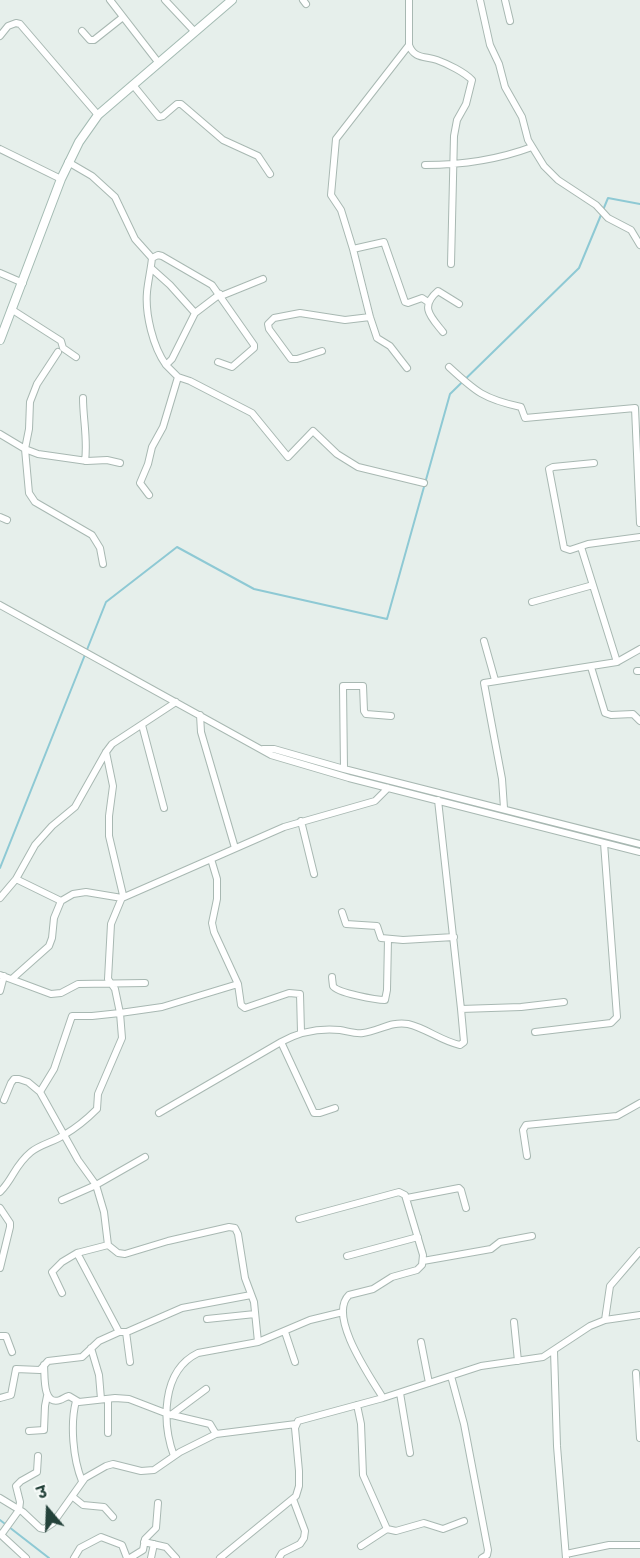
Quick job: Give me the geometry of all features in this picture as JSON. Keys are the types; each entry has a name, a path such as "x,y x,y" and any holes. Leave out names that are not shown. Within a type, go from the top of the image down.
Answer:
{"street":[{"path":"110,0 158,62"},
{"path":"165,0 195,32"},
{"path":"0,340 61,179 79,142 98,115 232,0"},
{"path":"409,0 411,50 417,56 439,61 472,80 466,104 457,120 453,165 451,264"},
{"path":"480,0 492,51 499,64 507,94 522,117 525,132 544,166 552,175 596,205 608,218 631,230 640,245"},
{"path":"505,0 510,21"},
{"path":"82,31 90,40 94,40 123,16"},
{"path":"0,36 13,23 20,24 98,115"},
{"path":"406,369 390,346 378,340 341,210 331,195 336,140 409,45"},
{"path":"133,85 159,117 177,104 181,104 223,140 258,156 270,174"},
{"path":"426,165 453,165 500,158 532,147"},
{"path":"0,149 61,179"},
{"path":"68,162 92,176 115,196 135,239 152,258 147,289 153,339 159,355 178,377 252,413 287,456 291,455 312,431 337,454 358,467 424,483"},
{"path":"353,249 384,242 406,303 422,298 428,302"},
{"path":"152,258 162,256 206,281 221,295 255,347 232,367 218,362"},
{"path":"151,268 195,313"},
{"path":"0,273 23,283"},
{"path":"166,365 172,359 195,313 221,295 263,279"},
{"path":"443,332 429,314 428,302 438,291 459,304"},
{"path":"11,309 61,340 63,348 76,357"},
{"path":"322,351 297,360 291,358 267,324 274,318 300,313 345,320 370,317"},
{"path":"58,352 31,396 25,449 29,493 32,500 92,535 100,548 103,564"},
{"path":"449,367 476,392 494,400 521,407 525,418 638,408 640,523"},
{"path":"149,495 140,483 152,447 163,427 178,377"},
{"path":"83,398 87,443 85,460"},
{"path":"0,434 38,454 120,463"},
{"path":"594,463 553,467 549,470 564,548 570,550 591,544 640,537"},
{"path":"581,547 617,662"},
{"path":"532,602 593,585"},
{"path":"0,605 268,754 388,788 640,852"},
{"path":"484,641 495,680"},
{"path":"504,808 502,779 483,686 486,682 617,662 640,649"},
{"path":"591,667 605,713 633,714 640,721"},
{"path":"344,770 343,686 363,686 366,714 392,716"},
{"path":"0,898 16,879 40,839 75,807 106,752 116,741 176,702"},
{"path":"200,715 201,732 235,848"},
{"path":"142,725 164,808"},
{"path":"262,749 274,749 344,770 504,808 640,844"},
{"path":"0,1192 11,1181 14,1170 20,1162 34,1150 64,1136 98,1109 98,1094 122,1038 115,989 108,979 111,924 122,898 122,889 109,836 113,786 106,752"},
{"path":"13,978 49,946 54,918 61,901 74,894 86,892 122,898 278,829 371,802 382,796 388,788"},
{"path":"159,1113 301,1032 332,1029 361,1033 391,1024 405,1024 460,1045 464,1041 438,800"},
{"path":"301,821 314,874"},
{"path":"535,1032 611,1023 617,1017 604,843"},
{"path":"211,859 217,879 217,899 212,923 238,984 241,1005 245,1008 289,993 300,994 301,1032"},
{"path":"16,879 61,901"},
{"path":"342,912 346,924 377,926 380,938 454,938"},
{"path":"332,977 333,986 336,989 385,1000 388,939"},
{"path":"0,991 2,976 13,978 31,988 51,994 61,993 76,985 145,983"},
{"path":"40,1092 54,1069 72,1016 162,1007 238,984"},
{"path":"461,1010 564,1002"},
{"path":"281,1042 314,1113 335,1108"},
{"path":"4,1100 10,1083 14,1079 28,1082 40,1092 64,1136 96,1185 104,1212 108,1245 118,1253 125,1254 168,1240 232,1227 237,1230 245,1278 255,1314 258,1342"},
{"path":"527,1156 524,1130 526,1125 617,1116 640,1102"},
{"path":"62,1200 96,1185 145,1157"},
{"path":"407,1198 459,1188 462,1191 466,1208"},
{"path":"299,1219 399,1192 404,1193 407,1198 423,1262 417,1270 392,1277 373,1289 349,1295 344,1300 343,1312 352,1346 383,1398"},
{"path":"0,1208 10,1223 10,1227 0,1268"},
{"path":"347,1257 418,1236"},
{"path":"423,1262 490,1249 498,1243 532,1236"},
{"path":"62,1293 52,1272 62,1262 77,1253 108,1245"},
{"path":"605,1320 610,1286 640,1251"},
{"path":"77,1253 122,1332 130,1362"},
{"path":"0,1398 11,1395 16,1369 40,1370 48,1361 82,1357 99,1341 182,1308 251,1295"},
{"path":"174,1456 168,1436 170,1414 168,1392 171,1382 190,1357 198,1353 258,1342 310,1320 343,1312"},
{"path":"207,1319 255,1314"},
{"path":"0,1498 44,1529 53,1523 82,1481 98,1469 109,1465 131,1470 158,1469 174,1456 216,1434 296,1424 300,1420 400,1393 480,1366 538,1359 554,1352 590,1326 605,1320 640,1315"},
{"path":"514,1322 518,1361"},
{"path":"285,1332 294,1362"},
{"path":"0,1336 6,1337 12,1352"},
{"path":"421,1342 429,1383"},
{"path":"91,1348 99,1375 101,1399"},
{"path":"554,1352 557,1446 566,1556 609,1545 640,1545"},
{"path":"28,1431 44,1430 47,1396 44,1365"},
{"path":"636,1373 640,1438"},
{"path":"451,1376 464,1424 488,1550 487,1556 482,1558"},
{"path":"170,1414 206,1389"},
{"path":"400,1393 410,1453"},
{"path":"47,1396 58,1401 69,1396 76,1401 108,1398 129,1400 210,1424 216,1434"},
{"path":"108,1398 108,1433"},
{"path":"76,1401 75,1455 82,1481"},
{"path":"357,1405 361,1424 363,1475 387,1529"},
{"path":"220,1558 293,1499 297,1493 299,1481 296,1424"},
{"path":"26,1558 2,1532 17,1512 20,1502 16,1486 37,1472 38,1456"},
{"path":"73,1497 83,1505 104,1507 113,1517"},
{"path":"279,1558 282,1553 300,1544 304,1538 304,1531 293,1499"},
{"path":"74,1558 80,1548 101,1537 122,1545 128,1558 143,1550 144,1542 156,1528 158,1503"},
{"path":"361,1546 387,1529 396,1531 424,1523 443,1529 464,1521"},
{"path":"144,1542 169,1548 176,1558"},
{"path":"151,1558 154,1544"}],"waterway":[{"path":"0,868 106,602 177,547 254,589 387,619 450,394 579,268 608,198 640,204"},
{"path":"0,1520 49,1558"}]}
